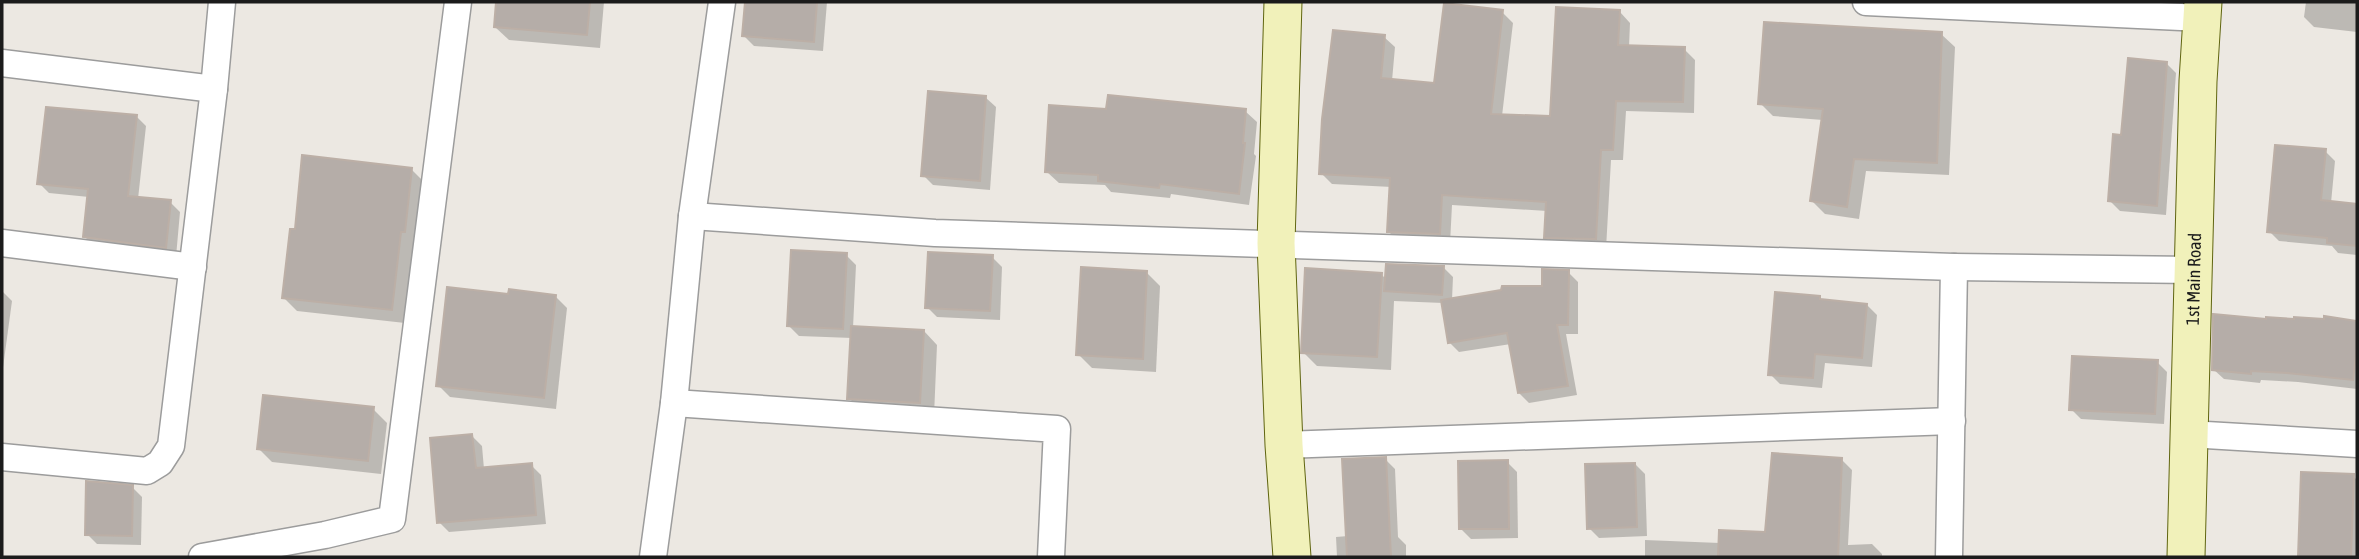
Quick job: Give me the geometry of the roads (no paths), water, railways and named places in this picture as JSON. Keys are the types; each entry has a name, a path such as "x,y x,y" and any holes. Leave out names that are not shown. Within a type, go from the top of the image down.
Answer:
{"street":[{"path":"2,457 147,471 160,463 171,446 222,2"},
{"path":"202,557 325,535 392,519 458,2"},
{"path":"653,557 674,402 692,216 722,2"},
{"path":"1283,2 1276,243 1284,445 1293,557"},
{"path":"1866,2 2202,10"},
{"name":"1st Main Road","path":"2186,557 2202,10"},
{"path":"2,63 214,89"},
{"path":"692,216 935,233 1954,267 2193,270"},
{"path":"2,243 193,267"},
{"path":"1949,557 1954,267"},
{"path":"674,402 1057,429 1051,557"},
{"path":"1284,445 1952,421"},
{"path":"2189,434 2357,444"}]}
